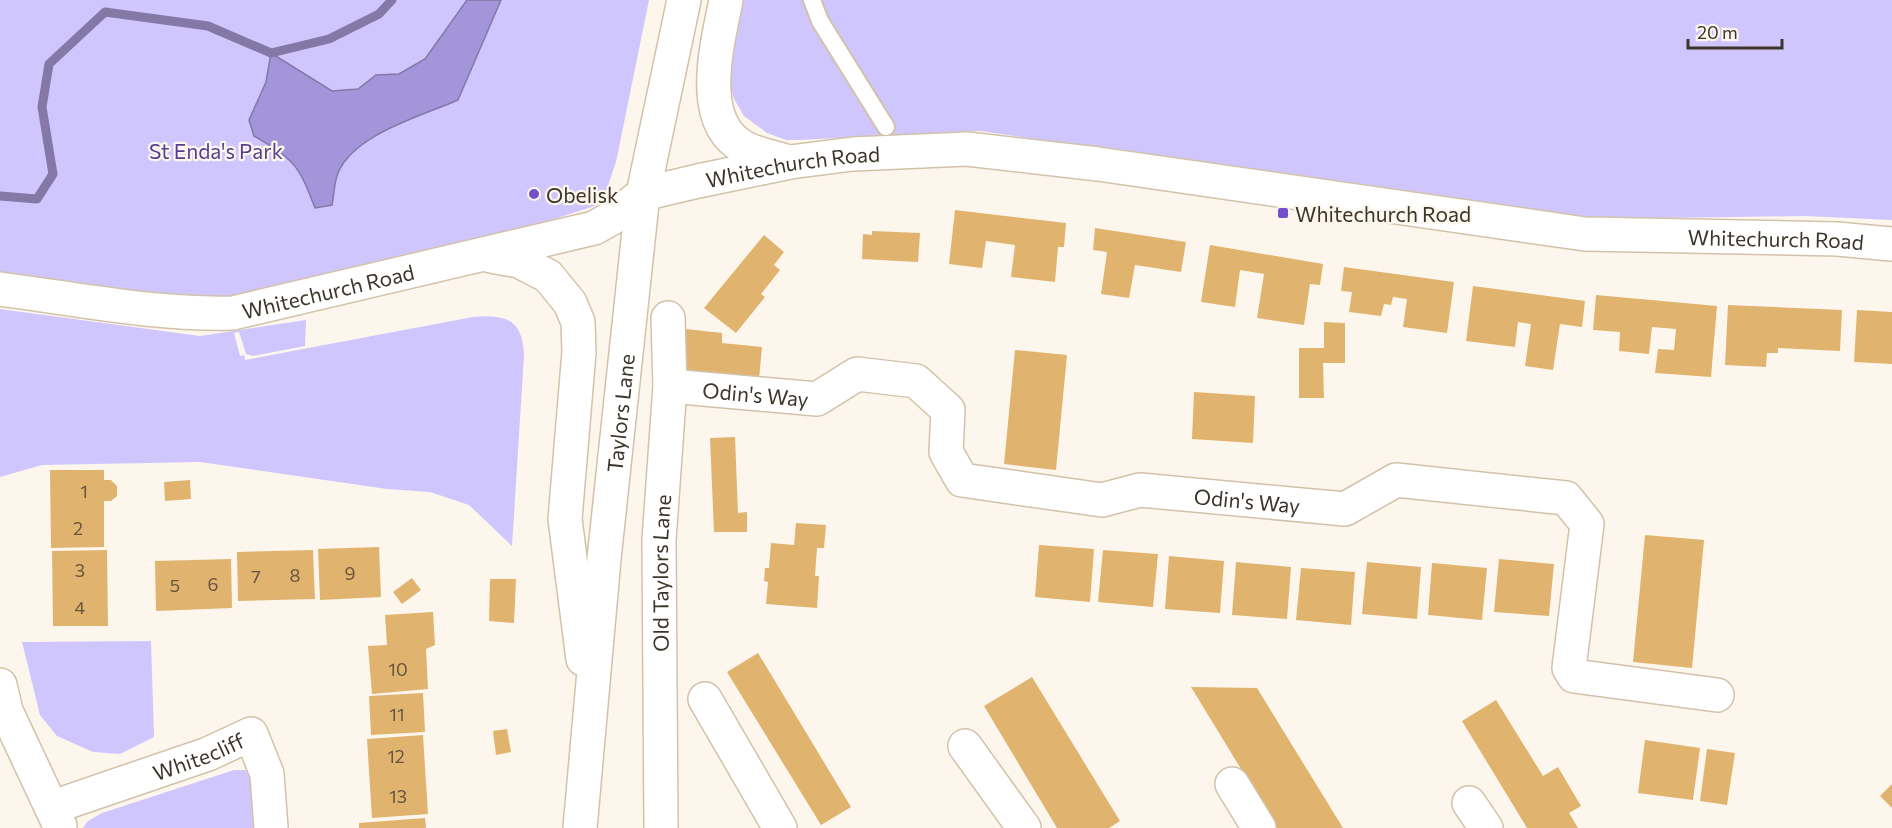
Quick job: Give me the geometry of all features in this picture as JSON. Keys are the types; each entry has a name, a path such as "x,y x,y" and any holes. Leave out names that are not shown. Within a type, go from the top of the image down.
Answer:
{"street":[{"name":"Taylors Lane","path":"580,828 604,559 644,194 684,0"},
{"path":"726,0 713,66 713,93 718,110 726,130 744,148 790,162"},
{"name":"Whitechurch Road","path":"0,289 167,312 233,313 406,271 484,256 594,228 612,218 644,194 790,162 861,153 967,149 1098,164 1585,234 1837,239 1892,244"},
{"path":"484,256 519,261 548,276 570,303 578,322 579,352 565,519 591,723"},
{"name":"Old Taylors Lane","path":"661,828 658,540 670,386 668,318"},
{"name":"Odin's Way","path":"670,386 817,399 857,374 916,381 948,410 946,452 962,480 1102,500 1140,490 1345,509 1396,480 1566,498 1587,524 1569,668 1574,676 1717,695"},
{"name":"Whitecliff","path":"0,686 6,711 57,817 251,734 267,774 271,828"},
{"path":"705,699 780,828"},
{"path":"965,746 1024,828"},
{"path":"1232,784 1259,828"}],"lane":[{"path":"812,0 820,21 886,127"}],"green space":[{"name":"St Enda's Park","path":"0,0 649,0 616,162 603,200 595,206 485,241 269,293 184,301 0,274"},
{"path":"738,0 1892,0 1892,220 1805,216 1596,219 980,131 786,140 767,133 744,116 734,99 728,64"},
{"path":"0,309 200,336 306,320 305,346 253,356 246,354 239,332 234,333 240,356 244,355 245,360 473,317 504,319 516,327 520,334 524,355 512,546 469,505 430,492 387,489 200,462 42,465 0,477"},
{"path":"151,641 154,737 120,754 93,752 57,736 40,715 22,642"},
{"path":"234,770 245,770 255,778 257,828 83,828 88,821 102,813"}],"shaded area":[{"path":"467,0 501,0 458,100 390,128 358,147 346,159 338,173 332,205 315,208 304,181 293,164 278,151 254,136 249,120 266,82 271,53 332,91 358,89 376,75 399,74 425,59"}],"building":[{"path":"955,210 1066,223 1064,247 1058,247 1055,282 1011,277 1015,245 986,241 982,268 949,264"},
{"path":"1095,228 1186,242 1181,272 1135,265 1129,298 1101,294 1107,252 1093,250"},
{"path":"872,231 920,233 918,262 862,259 863,234 872,235"},
{"path":"764,235 784,252 774,265 780,270 761,294 765,297 736,333 704,308"},
{"path":"1210,245 1323,264 1320,285 1310,284 1304,325 1257,318 1264,274 1240,270 1235,307 1201,302"},
{"path":"1344,267 1454,282 1447,333 1403,327 1407,299 1393,297 1391,305 1384,304 1381,316 1349,312 1352,292 1341,291"},
{"path":"1473,286 1585,301 1582,327 1560,324 1553,370 1525,366 1531,324 1518,322 1515,347 1466,341"},
{"path":"1596,295 1717,306 1711,377 1655,373 1658,349 1674,350 1676,329 1652,327 1649,354 1619,351 1620,332 1593,330"},
{"path":"1728,305 1842,310 1840,351 1778,348 1778,353 1767,353 1766,367 1725,365"},
{"path":"1857,310 1892,312 1892,364 1854,362"},
{"path":"1324,322 1345,323 1345,363 1323,363 1324,398 1299,398 1299,348 1324,348"},
{"path":"686,329 722,333 722,343 762,347 759,379 682,372"},
{"path":"1015,350 1067,355 1056,470 1004,464"},
{"path":"1194,392 1255,396 1253,443 1192,439"},
{"path":"735,437 738,513 747,512 747,532 714,532 710,438"},
{"path":"50,470 104,470 104,480 111,480 117,486 117,496 111,501 104,501 104,547 51,548"},
{"path":"190,480 191,499 165,501 164,482"},
{"path":"796,523 826,525 824,548 817,548 815,576 819,576 817,608 766,604 768,582 764,581 765,568 769,568 771,543 794,545"},
{"path":"1645,535 1704,540 1692,668 1633,662"},
{"path":"1039,545 1094,549 1090,602 1035,597"},
{"path":"379,547 381,597 320,600 318,549"},
{"path":"107,550 108,626 53,626 52,551"},
{"path":"313,550 315,599 238,601 237,552"},
{"path":"1103,550 1158,554 1153,607 1098,602"},
{"path":"1169,556 1224,561 1220,613 1165,609"},
{"path":"231,559 232,608 156,611 155,561"},
{"path":"1499,559 1554,564 1549,616 1494,612"},
{"path":"1236,562 1291,567 1287,619 1232,615"},
{"path":"1367,562 1421,567 1417,619 1362,614"},
{"path":"1432,563 1487,568 1482,620 1428,615"},
{"path":"1301,568 1355,572 1351,625 1296,620"},
{"path":"412,578 421,590 402,604 393,592"},
{"path":"490,579 516,579 514,623 489,621"},
{"path":"433,612 435,645 426,649 428,689 372,694 368,646 387,645 385,615"},
{"path":"758,653 851,807 821,825 727,672"},
{"path":"1032,677 1120,821 1109,828 1057,828 984,706"},
{"path":"1191,687 1257,688 1343,828 1277,828"},
{"path":"423,693 425,732 371,735 369,696"},
{"path":"1496,700 1543,776 1558,767 1581,806 1569,813 1578,828 1527,828 1462,721"},
{"path":"507,729 511,752 496,755 493,731"},
{"path":"423,735 428,814 372,818 367,739"},
{"path":"1645,740 1700,748 1693,800 1638,793"},
{"path":"1707,749 1735,753 1727,805 1700,801"},
{"path":"1892,784 1892,808 1880,796"},
{"path":"425,818 426,828 359,828 359,823"}],"waterway":[{"path":"0,196 37,199 53,174 42,107 49,64 105,12 208,26 271,53 329,39 379,14 392,0"}],"place":[{"name":"Obelisk","path":"534,194"},
{"name":"Whitechurch Road","path":"1283,213"}]}
